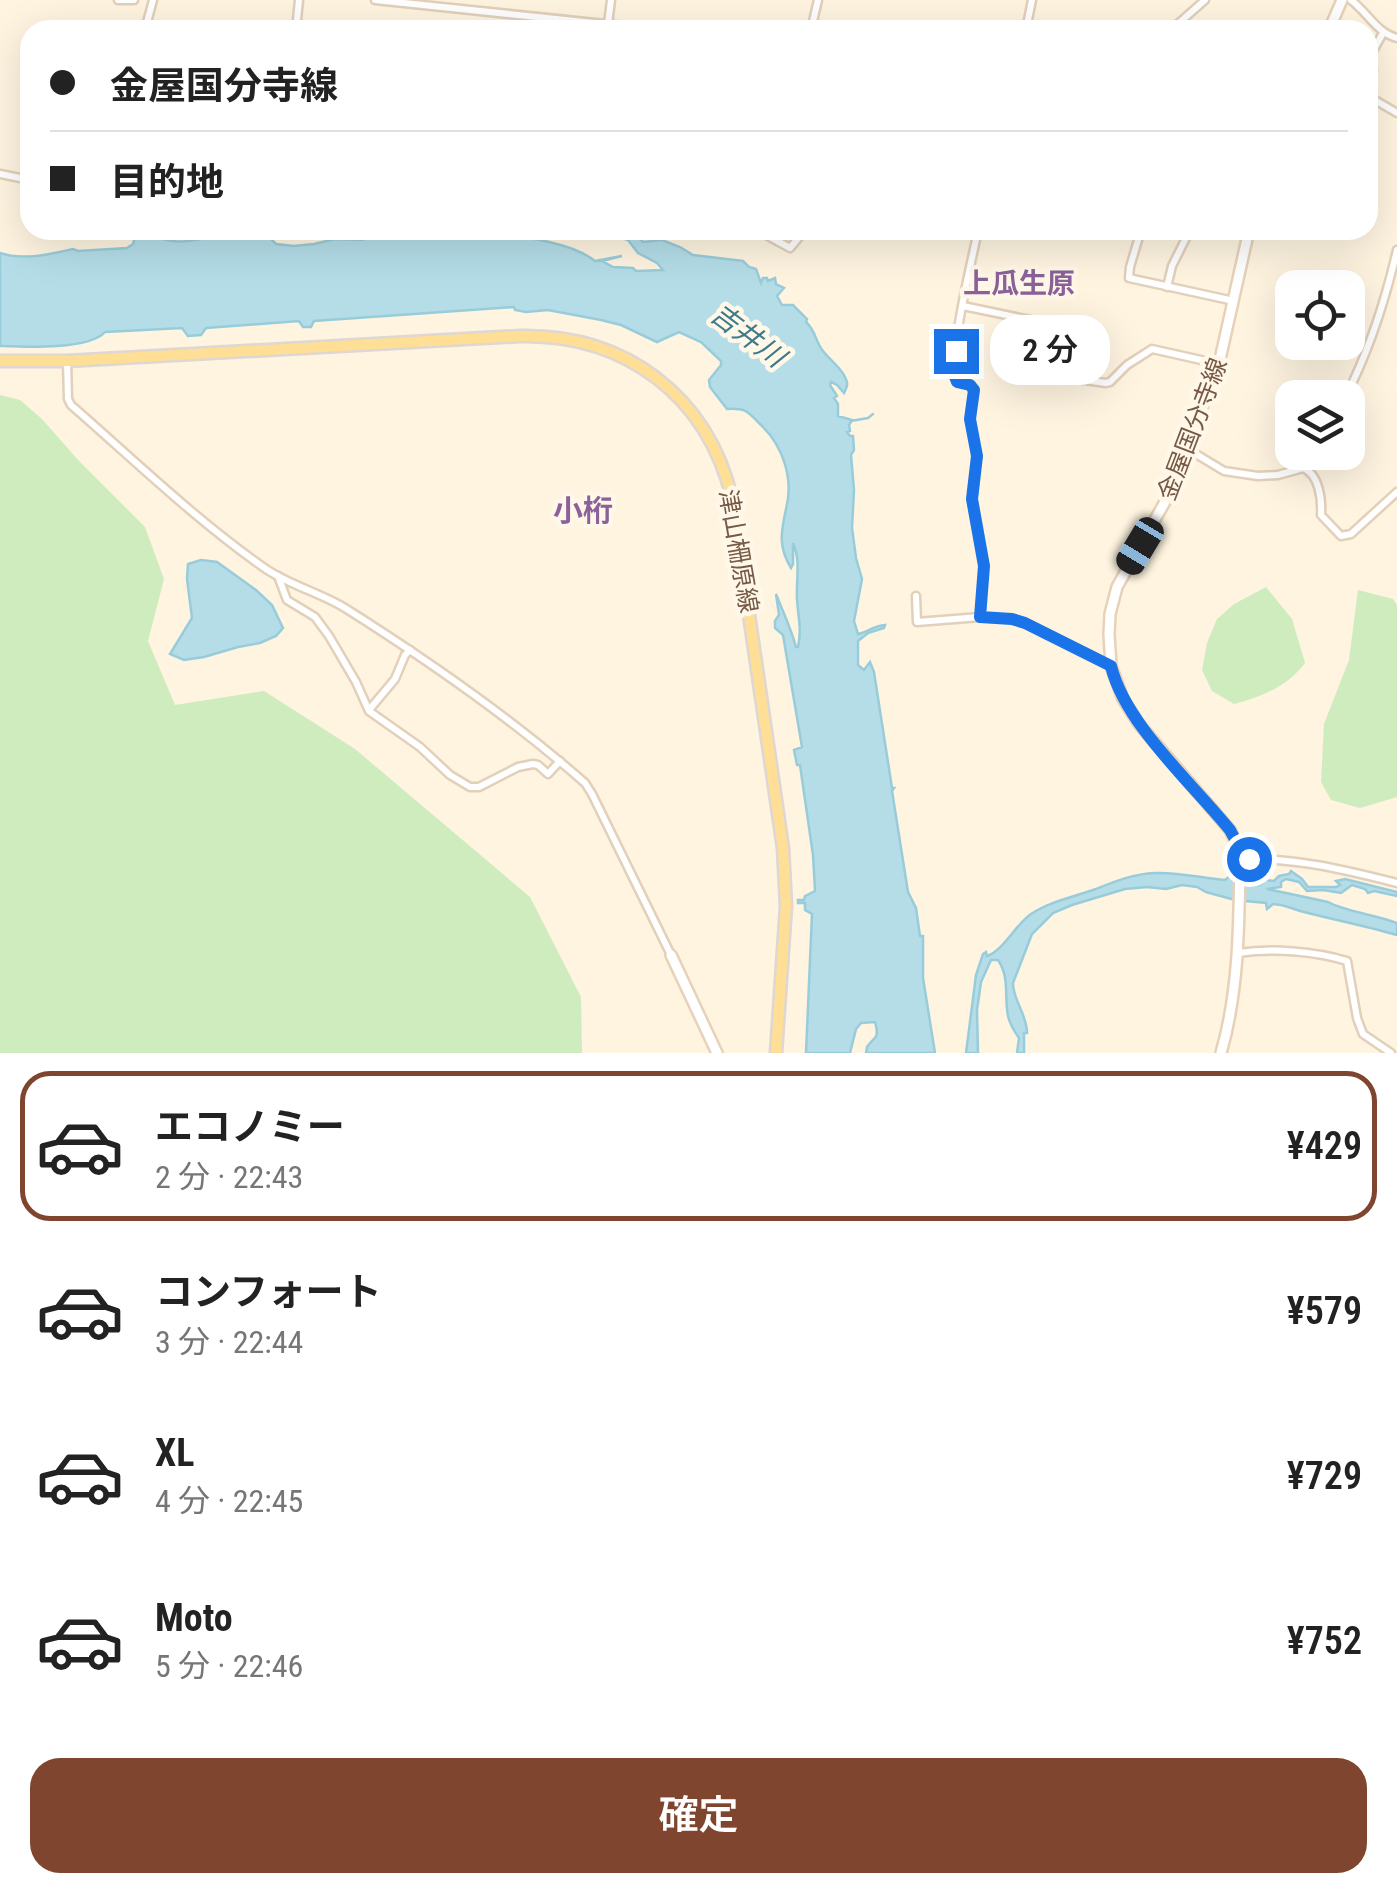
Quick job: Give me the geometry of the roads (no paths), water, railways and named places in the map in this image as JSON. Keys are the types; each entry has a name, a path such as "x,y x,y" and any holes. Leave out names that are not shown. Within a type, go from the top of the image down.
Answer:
{"main road":[{"name":"金屋国分寺線","path":"1221,1053 1238,953 1238,845 1119,692 1111,666 1109,623 1114,594 1166,500 1219,364 1248,240"},
{"name":"津山柵原線","path":"0,361 68,362 554,336 617,354 648,371 676,394 700,422 723,466 744,572 785,880 776,1053"},
{"path":"672,955 718,1053"}],"street":[{"path":"118,0 134,0"},
{"path":"375,0 569,20"},
{"path":"1182,20 1205,0"},
{"path":"1351,0 1372,20"},
{"path":"1378,27 1397,38"},
{"path":"1378,43 1383,33"},
{"path":"775,240 790,248 797,240"},
{"path":"976,240 954,374 957,382 974,390 970,419 977,456 972,499 984,566 980,617"},
{"path":"1139,240 1129,278 1234,301"},
{"path":"1167,286 1185,240"},
{"path":"1354,380 1364,361 1397,250"},
{"path":"963,306 1035,321 1048,366 1064,376 1110,382 1152,349 1219,364"},
{"path":"68,362 70,405 228,541 278,576 340,605 410,650 470,691 584,783 672,955"},
{"path":"1186,448 1224,471 1241,475 1278,475 1295,470"},
{"path":"1309,470 1314,476 1321,515 1341,536 1351,534 1397,492"},
{"path":"278,576 286,600 315,617 329,636 368,711 450,775 470,787 479,787 533,764 548,774 560,762"},
{"path":"916,596 916,622 1012,619 1111,666"},
{"path":"368,711 396,678 410,650"},
{"path":"1240,862 1326,866 1397,883"},
{"path":"1238,953 1259,950 1348,961 1363,1034 1390,1053"}],"water":[{"name":"吉井川","path":"134,240 272,240 294,246 331,240 536,240 563,246 595,261 622,256 602,261 636,271 663,270 638,253 628,240 662,240 693,255 743,261 756,269 761,283 763,278 775,278 776,284 784,288 777,296 782,305 793,305 807,319 820,347 847,382 844,393 837,385 830,385 837,396 834,398 838,416 852,420 847,432 853,436 854,450 852,528 862,579 854,621 858,634 885,625 858,641 858,665 864,670 870,662 874,672 908,892 923,936 923,978 935,1053 866,1053 877,1035 875,1022 861,1023 856,1029 850,1053 806,1053 812,914 798,900 815,891 813,855 800,765 794,750 802,747 783,635 775,628 779,615 776,594 798,647 797,557 793,543 791,568 782,539 789,486 785,463 768,432 746,411 727,409 710,387 709,380 721,361 701,342 679,332 657,342 601,320 548,310 526,312 514,307 314,321 311,327 303,327 299,321 206,328 201,335 188,336 182,328 105,332 71,345 0,346 0,253 27,257 73,249 127,248"},
{"path":"201,560 217,562 272,605 283,628 276,636 204,657 184,660 170,654 192,618 188,564"},
{"path":"1226,867 1231,867 1235,881 1246,886 1274,881 1291,871 1308,887 1336,887 1340,885 1336,881 1345,879 1397,892 1397,896 1368,893 1352,885 1341,893 1307,891 1299,882 1286,879 1281,887 1267,889 1397,923 1397,935 1282,905 1273,904 1267,909 1266,903 1235,900 1197,887 1125,889 1053,913 1032,934 1013,983 1026,1026 1024,1053 1017,1053 1019,1038 1008,1016 1002,967 998,960 991,960 981,982 977,1010 978,1053 966,1053 976,975 983,954 986,952 987,956 999,948 1031,914 1132,876 1164,873 1225,880 1230,876"}],"waterway":[{"path":"851,421 873,414"}],"district":[{"name":"上瓜生原","path":"1019,283"},
{"name":"小桁","path":"583,511"}]}
